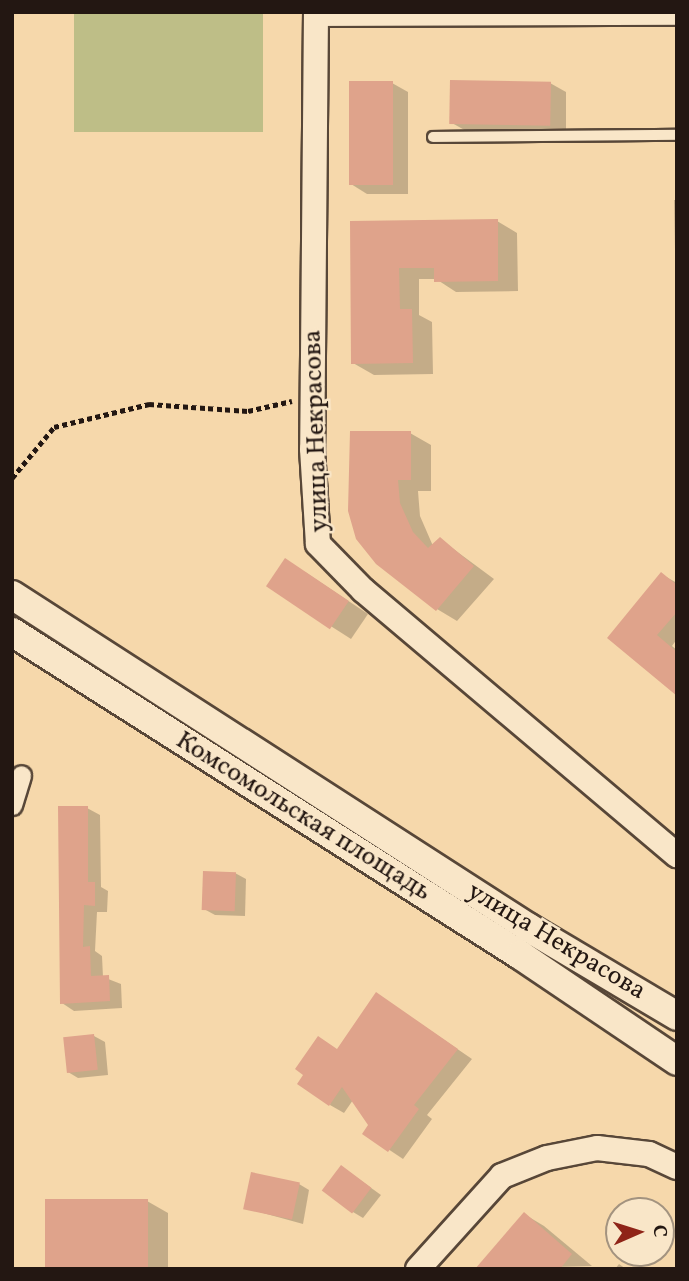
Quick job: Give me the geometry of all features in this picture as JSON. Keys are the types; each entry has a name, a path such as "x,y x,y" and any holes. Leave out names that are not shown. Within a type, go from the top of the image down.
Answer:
{"main road":[{"name":"улица Некрасова","path":"12,595 529,928 677,1016"},
{"name":"Комсомольская площадь","path":"12,632 669,1056"}],"street":[{"path":"316,14 677,15"},
{"name":"улица Некрасова","path":"316,14 313,396 318,544 363,590 677,855"},
{"path":"12,805 21,775"},
{"path":"418,1269 502,1177 547,1158 597,1148 649,1154 677,1167"}],"lane":[{"path":"433,137 677,135"}],"path":[{"path":"12,478 54,426 149,404 248,411 313,396"}],"green space":[{"path":"74,12 263,12 263,132 74,132"}],"building":[{"path":"450,80 551,82 550,126 449,124"},
{"path":"349,81 393,81 393,185 349,185"},
{"path":"498,219 498,281 434,282 434,268 399,268 400,309 412,309 413,363 351,364 350,221"},
{"path":"350,431 411,431 411,480 398,480 400,503 413,532 428,548 440,537 474,566 436,611 376,564 356,539 348,511"},
{"path":"285,558 349,601 330,629 266,586"},
{"path":"661,572 677,585 677,612 657,635 677,652 677,696 607,638"},
{"path":"58,806 88,806 88,882 95,882 95,906 84,905 83,947 90,946 91,976 109,975 110,1001 60,1004"},
{"path":"203,871 236,872 235,911 202,910"},
{"path":"376,992 458,1049 414,1105 419,1109 388,1152 362,1134 368,1125 342,1087 329,1106 297,1084 303,1075 295,1069 318,1036 337,1049"},
{"path":"94,1034 98,1070 67,1073 63,1037"},
{"path":"341,1165 371,1188 352,1213 322,1191"},
{"path":"251,1172 300,1182 292,1220 243,1209"},
{"path":"45,1199 148,1199 148,1269 45,1269"},
{"path":"524,1212 572,1254 560,1269 475,1269"}]}
